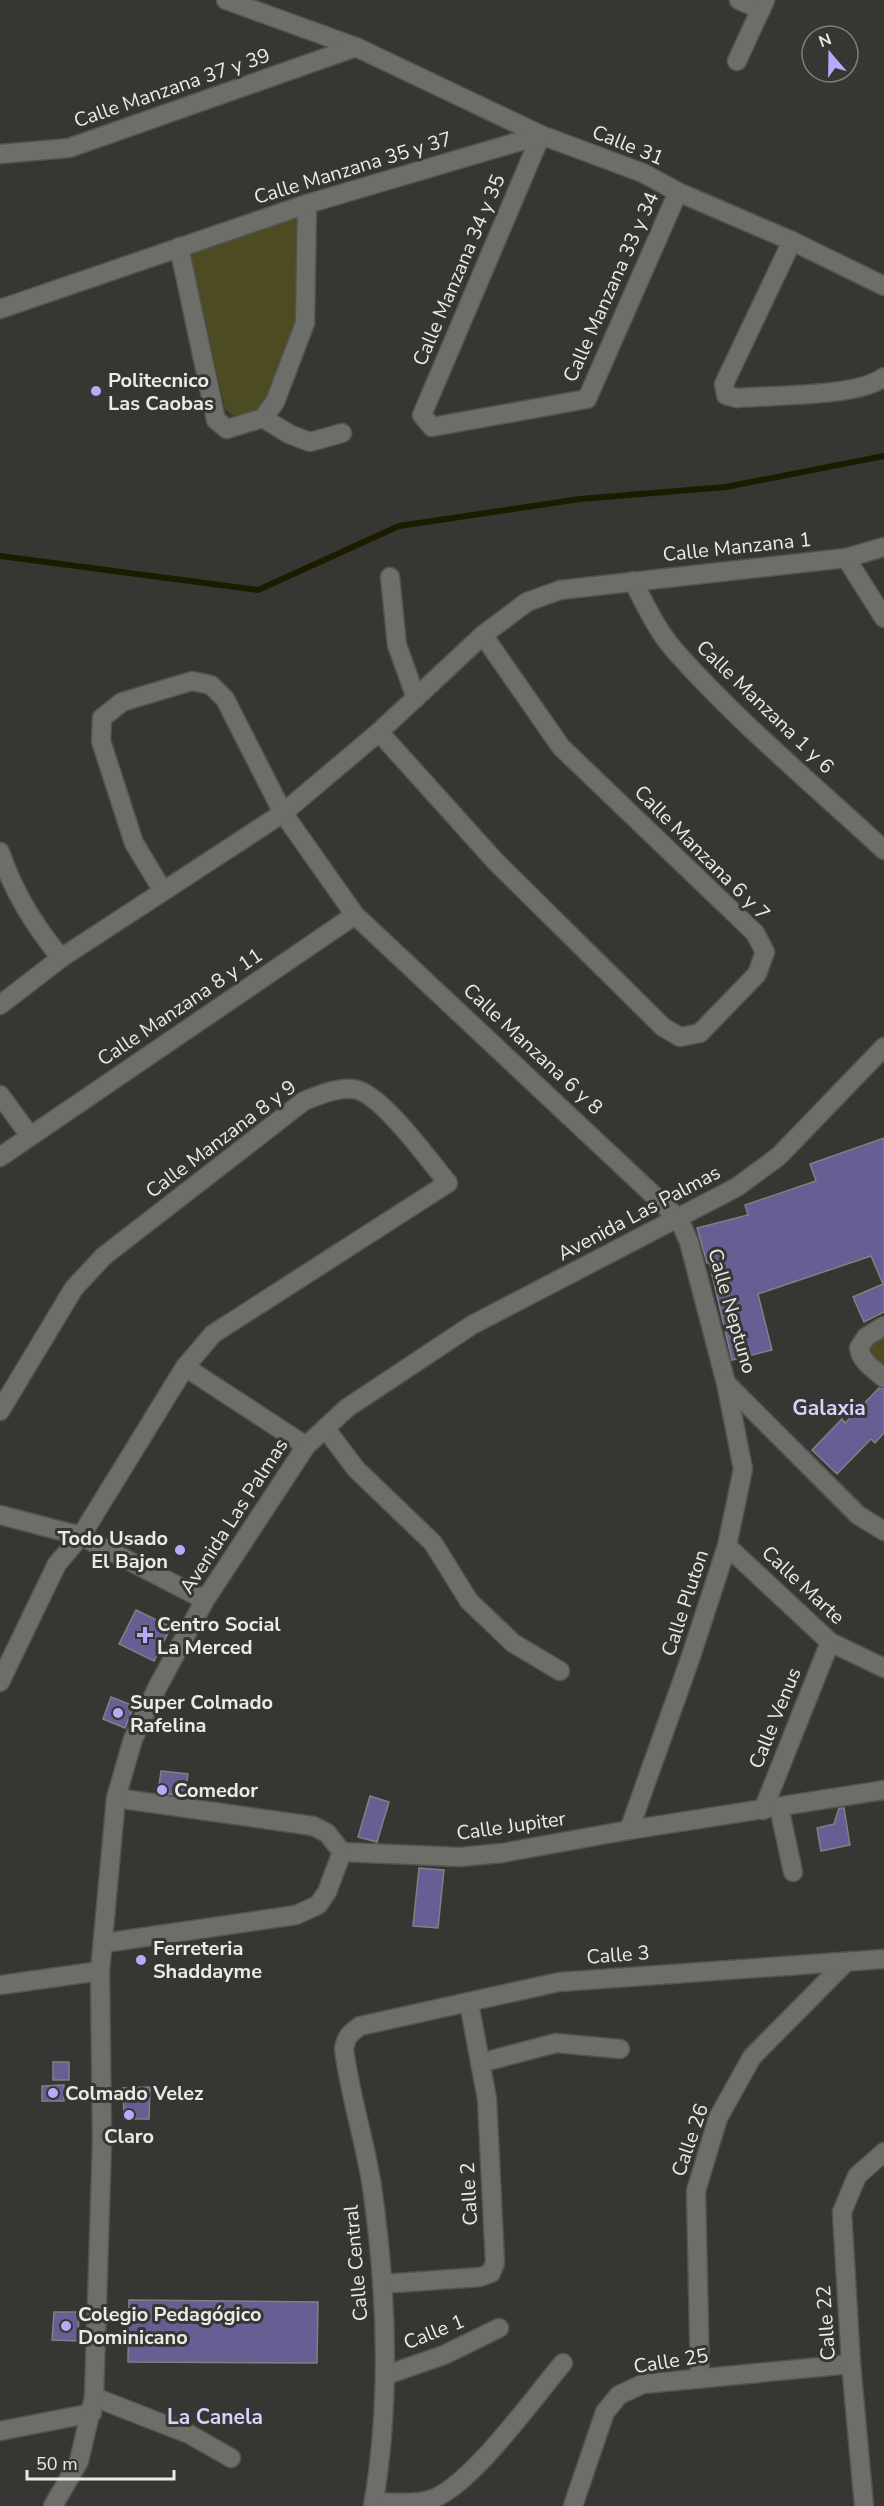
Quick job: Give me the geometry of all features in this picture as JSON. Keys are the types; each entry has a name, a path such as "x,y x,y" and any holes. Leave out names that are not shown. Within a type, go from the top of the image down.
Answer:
{"street":[{"name":"Calle 31","path":"226,0 356,47 541,135 643,173 678,192 792,241 884,285"},
{"path":"737,61 763,5 739,0"},
{"name":"Calle Manzana 37 y 39","path":"0,154 69,148 356,47"},
{"name":"Calle Manzana 35 y 37","path":"0,309 307,204 541,135"},
{"name":"Calle Manzana 34 y 35","path":"541,135 422,415 425,422 432,428 584,400"},
{"name":"Calle Manzana 33 y 34","path":"584,400 589,396 678,192"},
{"path":"179,247 216,420 227,429 263,418 275,402 305,323 307,204"},
{"path":"792,241 724,384 726,395 737,398 851,389 873,385 884,377"},
{"path":"263,418 290,434 310,441 342,433"},
{"name":"Calle Manzana 1","path":"0,1005 60,958 283,813 379,732 483,635 527,602 560,590 846,558 884,547"},
{"path":"846,558 884,618"},
{"path":"390,577 396,645 416,698"},
{"name":"Calle Manzana 1 y 6","path":"633,582 654,621 675,651 751,727 884,850"},
{"name":"Calle Manzana 6 y 7","path":"379,732 496,862 663,1027 680,1036 700,1033 757,974 765,952 755,933 561,747 483,635"},
{"name":"Calle Manzana 6 y 8","path":"163,891 134,843 101,741 102,718 122,702 192,681 211,685 225,699 283,813 355,915 679,1219"},
{"path":"0,852 11,885 33,923 60,958"},
{"name":"Calle Manzana 8 y 11","path":"0,1157 355,915"},
{"name":"Avenida Las Palmas","path":"53,2506 79,2461 93,2405 102,2142 100,1971 116,1798 133,1739 158,1686 205,1599 306,1446 347,1408 472,1325 737,1187 779,1156 884,1047"},
{"name":"Calle Manzana 8 y 9","path":"1,1408 74,1288 104,1256 304,1101 329,1092 357,1089 378,1100 448,1183 213,1334 185,1366"},
{"path":"0,1095 30,1136"},
{"name":"Calle Neptuno","path":"679,1219 689,1242 726,1383 858,1515 884,1531"},
{"path":"884,1326 866,1337 858,1348 860,1355 884,1378"},
{"path":"0,1682 57,1564 81,1536 185,1366 306,1446"},
{"name":"Calle Pluton","path":"628,1830 689,1662 727,1546 743,1469 726,1383"},
{"path":"325,1428 356,1469 433,1543 469,1601 513,1643 560,1671"},
{"path":"0,1515 81,1536 205,1599"},
{"name":"Calle Marte","path":"727,1546 830,1642 884,1668"},
{"name":"Calle Venus","path":"771,1808 830,1642"},
{"name":"Calle Jupiter","path":"342,1852 460,1857 502,1853 628,1830 884,1790"},
{"path":"104,1942 296,1914 318,1905 327,1892 342,1852 327,1833 313,1826 116,1798"},
{"path":"771,1808 793,1872"},
{"name":"Calle 3","path":"360,2026 559,1982 884,1959"},
{"name":"Calle 26","path":"700,2378 696,2191 718,2118 752,2057 846,1962"},
{"path":"0,1985 100,1971"},
{"name":"Calle 2","path":"382,2284 480,2277 491,2272 495,2263 487,2099 469,2003"},
{"name":"Calle Central","path":"360,2026 346,2038 344,2049 372,2186 382,2284 386,2374 374,2504"},
{"path":"480,2063 556,2043 620,2049"},
{"name":"Calle 22","path":"864,2506 851,2364 842,2212 857,2176 884,2152"},
{"name":"Calle 1","path":"386,2374 444,2355 499,2328"},
{"path":"374,2504 429,2500 450,2489 472,2470 562,2363"},
{"name":"Calle 25","path":"573,2506 604,2412 619,2395 643,2384 851,2364"},
{"path":"0,2431 93,2405 189,2434 231,2458"}],"shaded area":[{"path":"297,215 302,319 269,399 241,421 225,409 190,251"},
{"path":"884,1337 884,1366 862,1348"}],"building":[{"path":"884,1138 884,1312 864,1322 853,1297 883,1284 871,1256 758,1294 772,1350 732,1360 709,1262 707,1263 697,1228 748,1215 745,1205 816,1181 810,1164"},
{"path":"879,1388 884,1389 884,1433 875,1443 871,1439 837,1474 812,1450 842,1419 845,1423"},
{"name":"Centro Social La Merced","path":"136,1610 171,1627 154,1661 119,1644"},
{"name":"Super Colmado Rafelina","path":"111,1697 134,1706 125,1728 103,1719"},
{"path":"161,1771 188,1774 185,1796 158,1793"},
{"path":"370,1796 389,1802 377,1842 358,1837"},
{"path":"839,1808 844,1808 850,1845 821,1851 817,1828 834,1824"},
{"path":"419,1868 444,1870 438,1928 413,1926"},
{"path":"53,2062 69,2062 69,2080 53,2080"},
{"name":"Colmado Velez","path":"64,2085 64,2101 42,2101 42,2086"},
{"path":"150,2087 149,2119 124,2119 123,2088"},
{"path":"129,2300 318,2302 317,2363 128,2362"},
{"name":"Colegio Pedagógico Dominicano","path":"54,2312 79,2312 78,2341 52,2340"}],"waterway":[{"path":"0,556 258,590 399,526 580,499 726,487 884,456"}],"place":[{"name":"Politecnico Las Caobas","path":"96,391"},
{"name":"Todo Usado El Bajon","path":"180,1550"},
{"name":"Centro Social La Merced","path":"145,1635"},
{"name":"Super Colmado Rafelina","path":"118,1713"},
{"name":"Comedor","path":"162,1790"},
{"name":"Ferreteria Shaddayme","path":"141,1960"},
{"name":"Colmado Velez","path":"53,2093"},
{"name":"Claro","path":"129,2115"},
{"name":"Colegio Pedagógico Dominicano","path":"66,2326"}],"district":[{"name":"Galaxia","path":"829,1408"},
{"name":"La Canela","path":"215,2417"}]}
